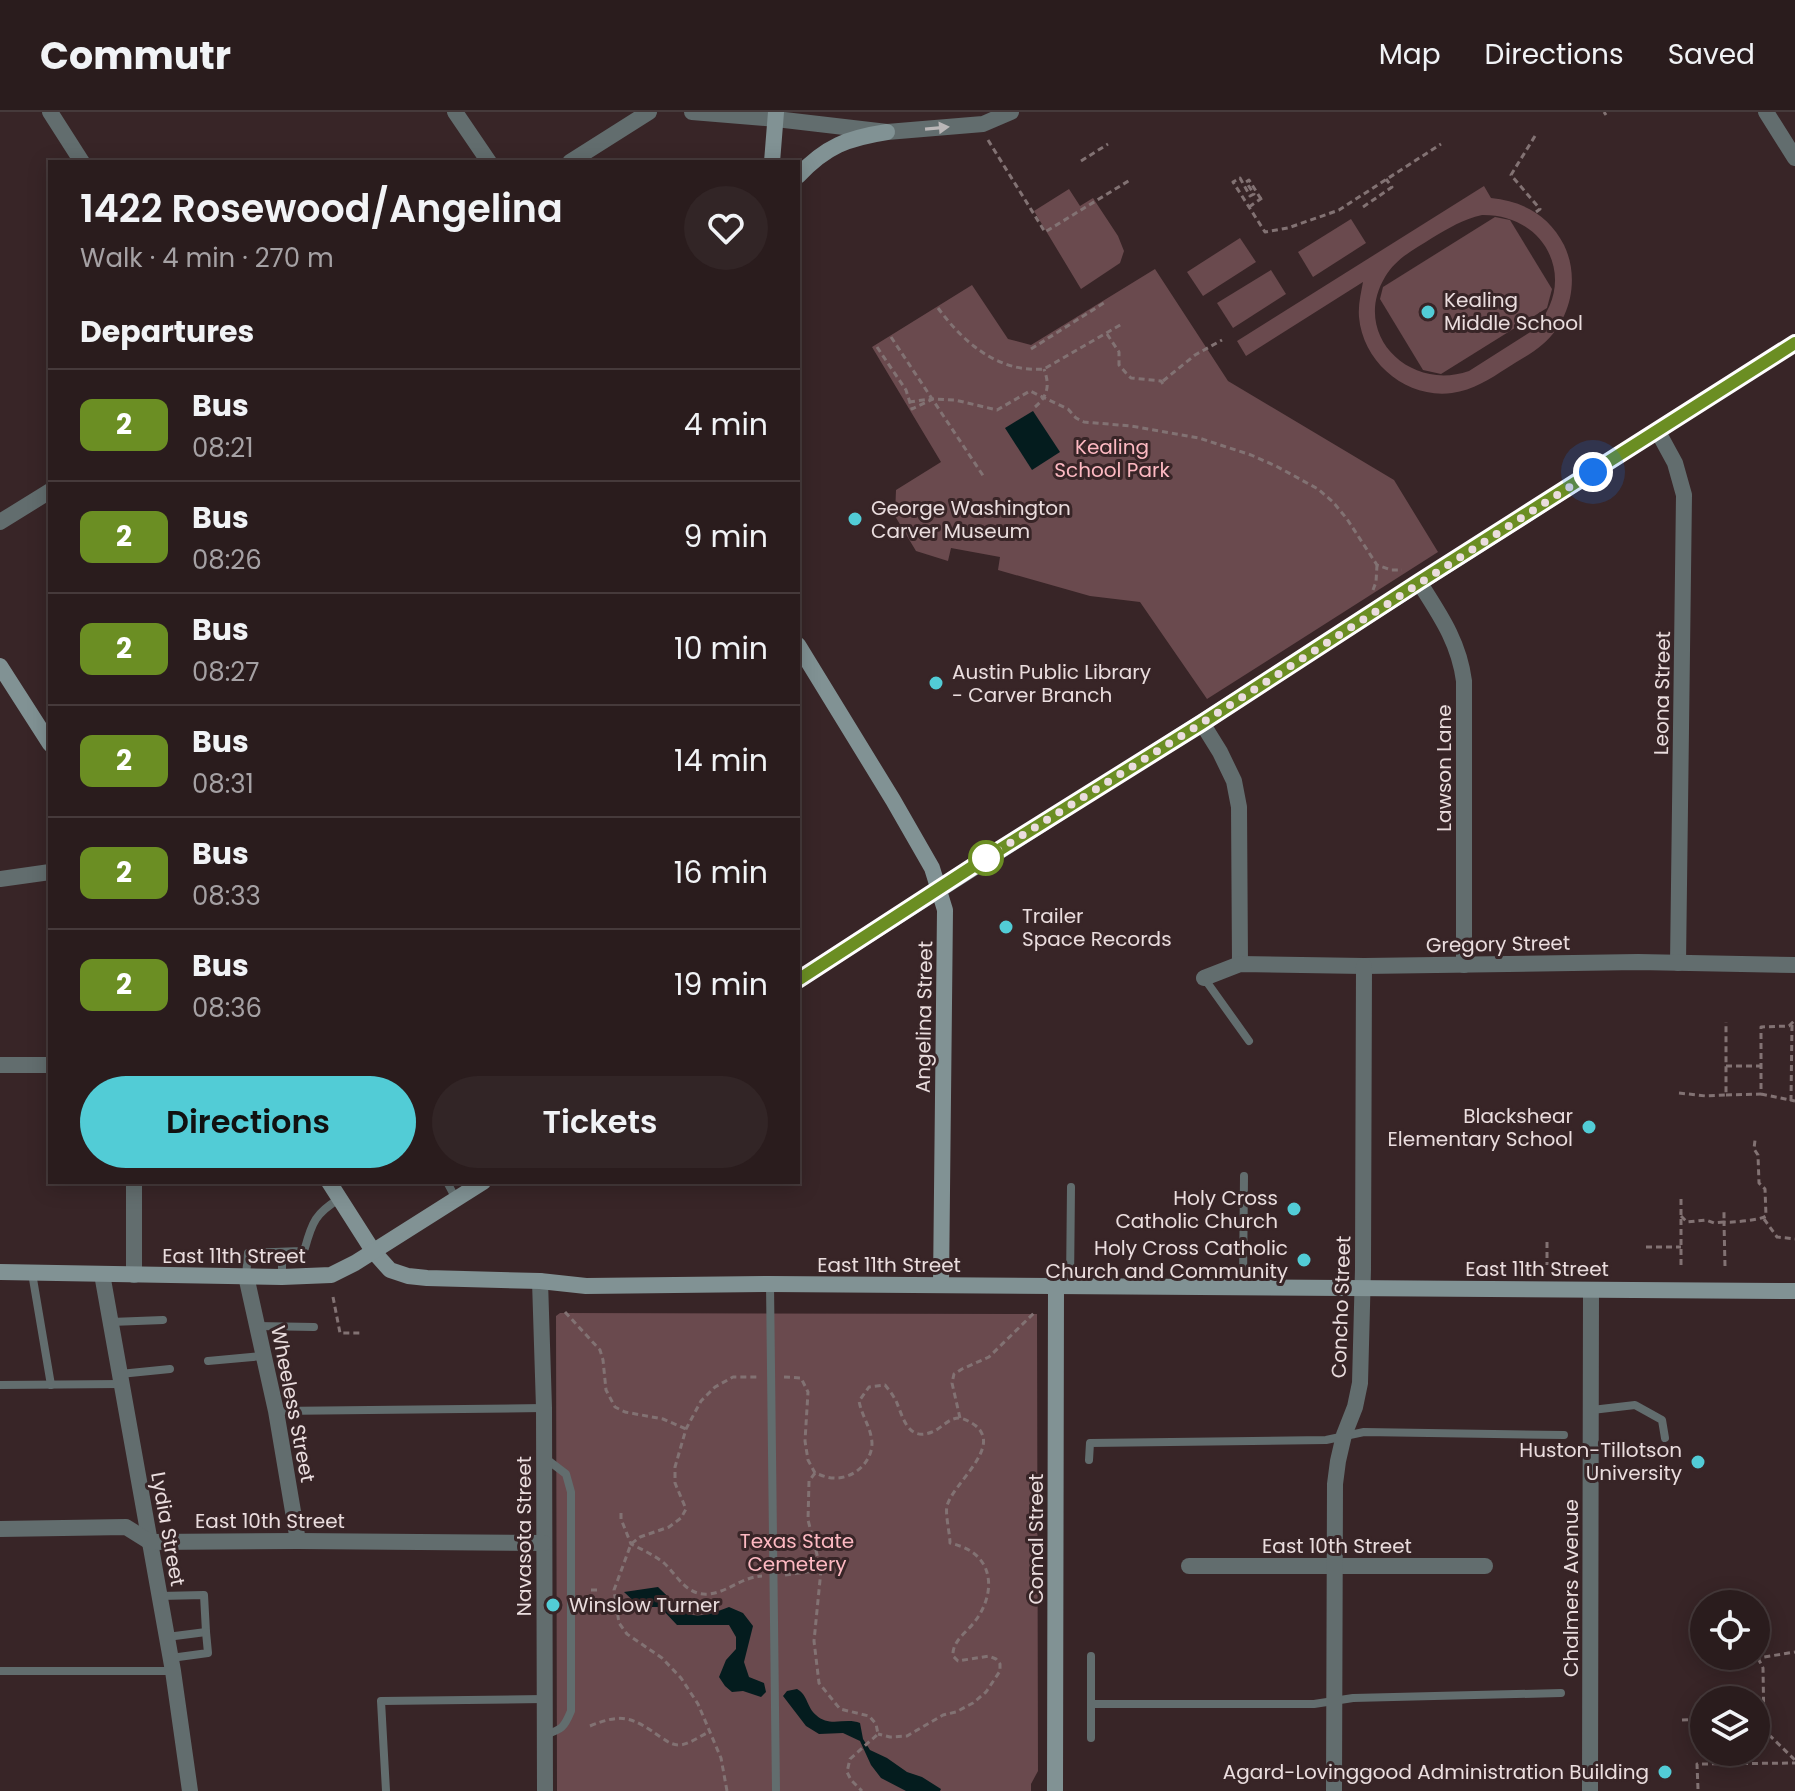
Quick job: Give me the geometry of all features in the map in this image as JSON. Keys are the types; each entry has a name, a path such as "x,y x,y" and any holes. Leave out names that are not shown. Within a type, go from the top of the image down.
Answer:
{"street":[{"path":"50,112 81,160"},
{"path":"455,112 488,160"},
{"path":"573,160 649,112"},
{"path":"692,112 776,115 887,132"},
{"path":"800,174 834,146 857,137 983,124 1011,112"},
{"path":"1766,112 1795,158"},
{"path":"772,160 776,115"},
{"path":"800,979 1795,343"},
{"name":"Leona Street","path":"1657,430 1675,463 1684,495 1678,963"},
{"path":"0,522 48,492"},
{"name":"Lawson Lane","path":"1419,582 1454,641 1464,681 1464,965"},
{"name":"Angelina Street","path":"800,648 932,868 945,910 941,1285"},
{"path":"0,666 5,683 48,741"},
{"path":"1202,723 1234,781 1239,807 1240,964"},
{"path":"0,879 48,872"},
{"name":"Gregory Street","path":"1204,978 1240,964 1795,965"},
{"name":"Concho Street","path":"1334,1791 1335,1484 1344,1435 1360,1383 1364,966"},
{"path":"0,1065 48,1065"},
{"path":"134,1184 134,1275"},
{"path":"330,1184 373,1251 480,1184"},
{"name":"East 11th Street","path":"0,1272 282,1277 331,1275 373,1251 390,1270 408,1276 540,1281 586,1286 770,1284 1795,1291"},
{"name":"Lydia Street","path":"102,1274 172,1664 190,1791"},
{"name":"Wheeless Street","path":"246,1276 276,1411 298,1541"},
{"name":"Navasota Street","path":"540,1281 544,1408 545,1791"},
{"name":"Comal Street","path":"1055,1791 1063,1286"},
{"name":"Chalmers Avenue","path":"1590,1791 1591,1290"},
{"name":"East 10th Street","path":"0,1529 126,1527 150,1542 544,1543"},
{"name":"East 10th Street","path":"1189,1566 1485,1566"}],"lane":[{"path":"1204,978 1249,1041"},
{"path":"1243,1287 1244,1176"},
{"path":"448,1184 456,1199"},
{"path":"1063,1286 1071,1187"},
{"path":"246,1276 248,1253 301,1251 305,1248 314,1220 339,1199"},
{"path":"282,1252 282,1277"},
{"path":"32,1273 51,1385"},
{"path":"770,1284 776,1791"},
{"path":"110,1322 163,1320"},
{"path":"257,1326 314,1327"},
{"path":"208,1361 264,1356"},
{"path":"0,1385 51,1385 120,1379 170,1369"},
{"path":"1592,1410 1635,1405 1662,1420 1665,1438"},
{"path":"276,1411 544,1408"},
{"path":"1089,1460 1090,1443 1326,1440 1364,1432 1564,1435"},
{"path":"544,1457 566,1474 571,1492 571,1711 561,1729 545,1735"},
{"path":"0,1671 172,1664 208,1653 204,1595 159,1596"},
{"path":"167,1637 206,1632"},
{"path":"1091,1656 1091,1738"},
{"path":"1091,1704 1314,1704 1353,1698 1561,1693"},
{"path":"386,1791 381,1701 545,1699"}],"path":[{"path":"1535,136 1511,175 1540,209 1536,212"},
{"path":"988,140 1045,232 1130,180"},
{"path":"1081,161 1108,144"},
{"path":"1249,207 1262,199 1249,180 1246,182 1254,194 1250,196 1240,178 1233,182 1249,207 1265,232 1288,228 1339,210 1441,144"},
{"path":"1360,197 1364,206 1392,187 1386,179"},
{"path":"1031,349 1107,301"},
{"path":"938,308 967,341 990,358 1022,369 1044,369 1122,324"},
{"path":"1107,334 1119,352 1119,365 1131,378 1161,381 1195,355 1222,340"},
{"path":"891,337 984,477"},
{"path":"877,347 906,390 912,409 933,399 955,400 994,411 1030,391 1068,409 1080,421 1156,429 1199,438 1276,466 1318,489 1347,519 1377,565 1373,590"},
{"path":"1035,407 1044,398 1048,381 1044,369"},
{"path":"1161,381 1165,387"},
{"path":"1377,565 1402,570"},
{"path":"1726,1022 1726,1095"},
{"path":"1761,1094 1761,1027 1789,1026 1794,1022"},
{"path":"1679,1093 1706,1096 1761,1094 1793,1101 1794,1022"},
{"path":"1726,1066 1761,1066"},
{"path":"1755,1140 1759,1183 1765,1189 1764,1219"},
{"path":"1681,1199 1681,1266"},
{"path":"1724,1212 1725,1266"},
{"path":"1681,1216 1687,1222 1706,1220 1732,1224 1738,1220 1764,1219"},
{"path":"1764,1219 1777,1237 1795,1239"},
{"path":"1547,1242 1547,1265"},
{"path":"1646,1247 1681,1247"},
{"path":"333,1297 340,1333 361,1333"},
{"path":"565,1312 600,1350 606,1390 615,1407 625,1412 663,1419 686,1429"},
{"path":"960,1418 952,1383 954,1374 989,1357 1034,1313"},
{"path":"727,1791 721,1758 698,1704 681,1678 662,1658 627,1634 619,1623 613,1590 631,1544 640,1537 669,1527 681,1518 686,1509 675,1483 675,1467 686,1429 701,1401 715,1387 733,1377 801,1378 808,1392 805,1441 808,1460 815,1473 831,1478 845,1477 860,1469 871,1455 869,1427 859,1401 869,1387 885,1385 910,1429 928,1434 960,1418 974,1424 984,1440 982,1454 963,1478 947,1507 950,1543 973,1551 982,1561 988,1574 989,1592 975,1622 952,1651 958,1661 989,1656 1000,1664 1000,1671 986,1692 956,1712 943,1715 907,1736 878,1734"},
{"path":"815,1473 809,1481 808,1520 821,1570 814,1641 819,1683 840,1709 869,1716 876,1724 878,1734"},
{"path":"621,1513 631,1544 666,1565 693,1592 706,1594 722,1591 743,1579 758,1576 774,1577 821,1570"},
{"path":"591,1590 597,1590"},
{"path":"1770,1655 1795,1652"},
{"path":"1763,1670 1764,1730 1795,1762"},
{"path":"590,1726 609,1719 628,1719 678,1745 709,1732"},
{"path":"1682,1720 1690,1720"},
{"path":"862,1791 847,1772 850,1759 878,1734"},
{"path":"1698,1789 1697,1764 1795,1762"}],"green space":[{"path":"1484,186 1491,198 1524,206 1551,225 1569,258 1570,298 1553,334 1534,351 1494,376 1460,392 1419,390 1404,384 1378,363 1362,334 1359,304 1363,282 1246,356 1237,341","holes":["1482,215 1505,218 1524,226 1539,239 1550,255 1555,273 1554,293 1546,312 1532,331 1469,371 1447,375 1426,373 1407,366 1392,353 1381,337 1375,319 1376,298 1385,277 1406,254 1456,224"]},
{"path":"1069,189 1080,206 1093,198 1124,251 1120,263 1081,289 1034,211"},
{"path":"1495,217 1510,220 1552,289 1547,308 1441,374 1423,370 1380,299 1383,287"},
{"path":"1351,219 1366,243 1313,277 1298,252"},
{"path":"1240,238 1256,262 1203,296 1187,272"},
{"name":"Kealing School Park","path":"1155,269 1228,381 1394,480 1438,552 1207,699 1140,602 1090,596 998,570 1000,557 951,548 948,561 916,551 895,516 896,490 941,462 872,347 972,285 1008,339 1031,345"},
{"path":"1271,270 1286,294 1233,328 1217,303"},
{"name":"Texas State Cemetery","path":"560,1313 1037,1314 1038,1771 1031,1791 557,1791 556,1316"}],"water":[{"path":"1033,411 1060,452 1032,470 1005,428"},
{"path":"658,1587 689,1614 705,1615 729,1607 743,1613 753,1626 744,1662 749,1677 764,1683 766,1692 761,1697 743,1691 732,1692 719,1677 726,1660 736,1649 736,1637 729,1625 677,1625 660,1607 640,1607 624,1592"},
{"path":"797,1689 821,1719 860,1723 863,1739 870,1750 907,1772 922,1777 940,1791 906,1791 881,1778 860,1741 843,1733 819,1734 806,1726 783,1696 787,1691"}],"bus line":[{"name":"2","path":"800,979 1795,343"}],"place":[{"name":"Kealing Middle School","path":"1428,312"},
{"name":"George Washington Carver Museum","path":"855,519"},
{"name":"Austin Public Library - Carver Branch","path":"936,683"},
{"name":"Trailer Space Records","path":"1006,927"},
{"name":"Blackshear Elementary School","path":"1589,1127"},
{"name":"Holy Cross Catholic Church","path":"1294,1209"},
{"name":"Holy Cross Catholic Church and Community","path":"1304,1260"},
{"name":"Huston-Tillotson University","path":"1698,1462"},
{"name":"Winslow Turner","path":"553,1605"},
{"name":"Agard-Lovinggood Administration Building","path":"1665,1772"}],"route":[{"path":"986,858 1593,472"}]}
